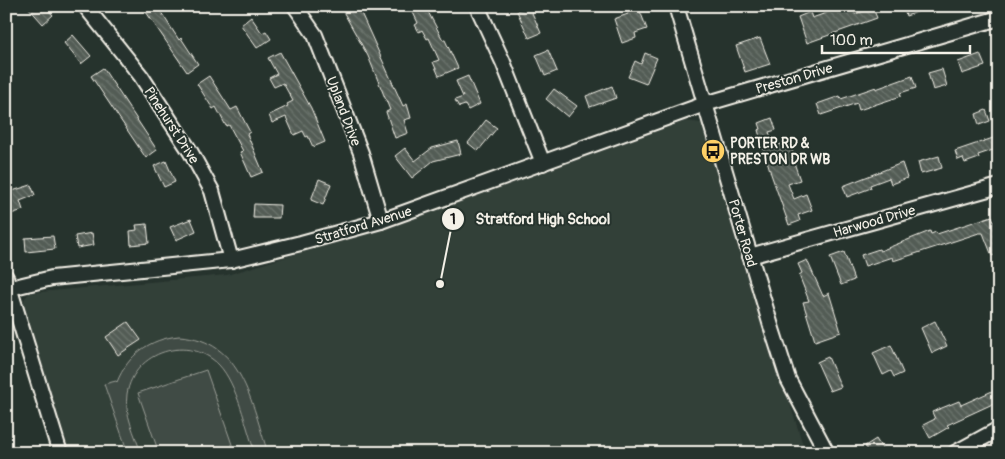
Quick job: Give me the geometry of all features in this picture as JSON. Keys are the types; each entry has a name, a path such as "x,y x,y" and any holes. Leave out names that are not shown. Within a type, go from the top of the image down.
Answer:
{"street":[{"name":"Pinehurst Drive","path":"85,6 141,76 190,150 212,191 231,260"},
{"name":"Upland Drive","path":"295,6 315,35 360,153 381,222"},
{"path":"477,6 503,62 543,163"},
{"name":"Porter Road","path":"676,6 788,379 827,453"},
{"name":"Preston Drive","path":"705,104 999,18"},
{"name":"Stratford Avenue","path":"7,284 231,260 301,244 381,222 705,104"},
{"name":"Harwood Drive","path":"750,256 999,186"},
{"path":"7,284 60,453"},
{"path":"955,453 999,429"}],"shaded area":[{"path":"685,121 702,123 803,445 777,453 66,453 20,305 29,293 227,275 375,230"},
{"path":"179,336 201,340 218,349 231,362 241,377 249,395 268,453 255,453 236,394 219,365 207,356 193,350 179,349 164,352 151,358 140,367 132,379 126,401 131,424 141,453 128,453 104,384 117,382 127,364 141,350 158,341"},
{"path":"206,370 235,453 159,453 138,393"}],"building":[{"path":"27,6 45,6 53,15 43,24"},
{"path":"142,6 157,6 179,40 181,38 198,64 187,72"},
{"path":"340,6 356,6 361,13 403,106 407,104 411,118 404,120 408,133 395,138 386,112 390,110 368,56"},
{"path":"410,6 425,6 443,40 445,40 458,68 439,76 433,62 439,60 429,38 427,39 422,30 419,32 415,25 418,23"},
{"path":"529,6 541,33 529,38 517,11"},
{"path":"625,6 638,6 647,29 635,33 636,38 622,43 614,19 628,14"},
{"path":"846,6 852,6 855,14 873,8 877,18 807,43 798,17 810,12 812,18"},
{"path":"903,6 931,6 931,7 906,16"},
{"path":"251,17 262,33 266,31 271,39 257,48 241,25"},
{"path":"73,35 91,56 81,64 64,43"},
{"path":"760,38 770,64 745,72 736,46"},
{"path":"548,50 557,71 545,76 536,55"},
{"path":"280,52 311,108 325,142 313,147 308,136 306,137 303,131 294,135 286,117 272,123 269,115 288,106 287,104 293,101 283,83 274,87 269,78 277,74 268,58"},
{"path":"645,53 657,58 646,84 628,77 635,61 641,64"},
{"path":"980,54 985,66 962,74 958,62"},
{"path":"103,68 157,150 146,158 91,76"},
{"path":"942,69 947,86 933,90 928,73"},
{"path":"209,76 231,110 237,107 250,132 247,134 263,172 251,177 240,152 243,151 229,125 226,126 216,107 213,109 197,84"},
{"path":"468,76 480,104 468,110 465,105 459,107 455,100 463,97 456,81"},
{"path":"912,76 916,88 900,93 901,96 859,110 857,103 821,115 817,104 840,96 841,99 876,87 876,89"},
{"path":"612,86 616,98 590,107 586,96"},
{"path":"554,89 577,106 568,117 546,99"},
{"path":"986,110 990,121 979,125 976,114"},
{"path":"772,118 776,130 769,132 774,146 790,142 794,157 792,157 800,180 788,184 794,199 806,194 812,210 798,215 800,221 789,225 758,130 761,129 759,123"},
{"path":"486,120 497,128 478,151 468,143"},
{"path":"999,136 999,148 978,155 979,158 965,163 963,158 958,160 955,151"},
{"path":"458,141 461,154 433,161 412,178 395,156 405,148 415,161 432,148"},
{"path":"939,156 942,168 921,174 918,162"},
{"path":"166,161 175,182 164,187 154,166"},
{"path":"902,163 907,178 891,184 889,178 870,185 871,188 847,197 843,186"},
{"path":"319,179 331,184 323,205 311,200"},
{"path":"31,185 35,195 20,201 23,210 11,214 6,201 6,193"},
{"path":"254,204 280,205 279,218 253,218"},
{"path":"992,216 999,236 999,253 992,256 983,233 893,261 892,257 865,266 861,255 879,249 880,251 930,231 931,234 936,232 937,234"},
{"path":"191,219 196,231 176,240 170,227"},
{"path":"147,224 149,243 131,245 130,231 137,230 136,225"},
{"path":"92,233 94,245 77,248 75,236"},
{"path":"53,236 55,249 26,252 25,238"},
{"path":"844,252 854,280 841,285 830,257"},
{"path":"807,260 823,296 829,293 841,332 815,341 803,302 809,301 799,275 802,273 798,264"},
{"path":"935,321 947,346 932,353 921,328"},
{"path":"128,322 141,340 118,355 106,337"},
{"path":"891,345 903,373 894,377 891,371 883,375 873,353"},
{"path":"828,357 841,387 830,391 817,362"},
{"path":"999,388 999,401 947,425 949,427 930,438 923,425 935,419 932,412 959,401 961,405"},
{"path":"876,439 885,453 869,453 865,446"}],"place":[{"name":"PORTER RD & PRESTON DR WB","path":"713,151"},
{"name":"Stratford High School","path":"440,284"}]}
